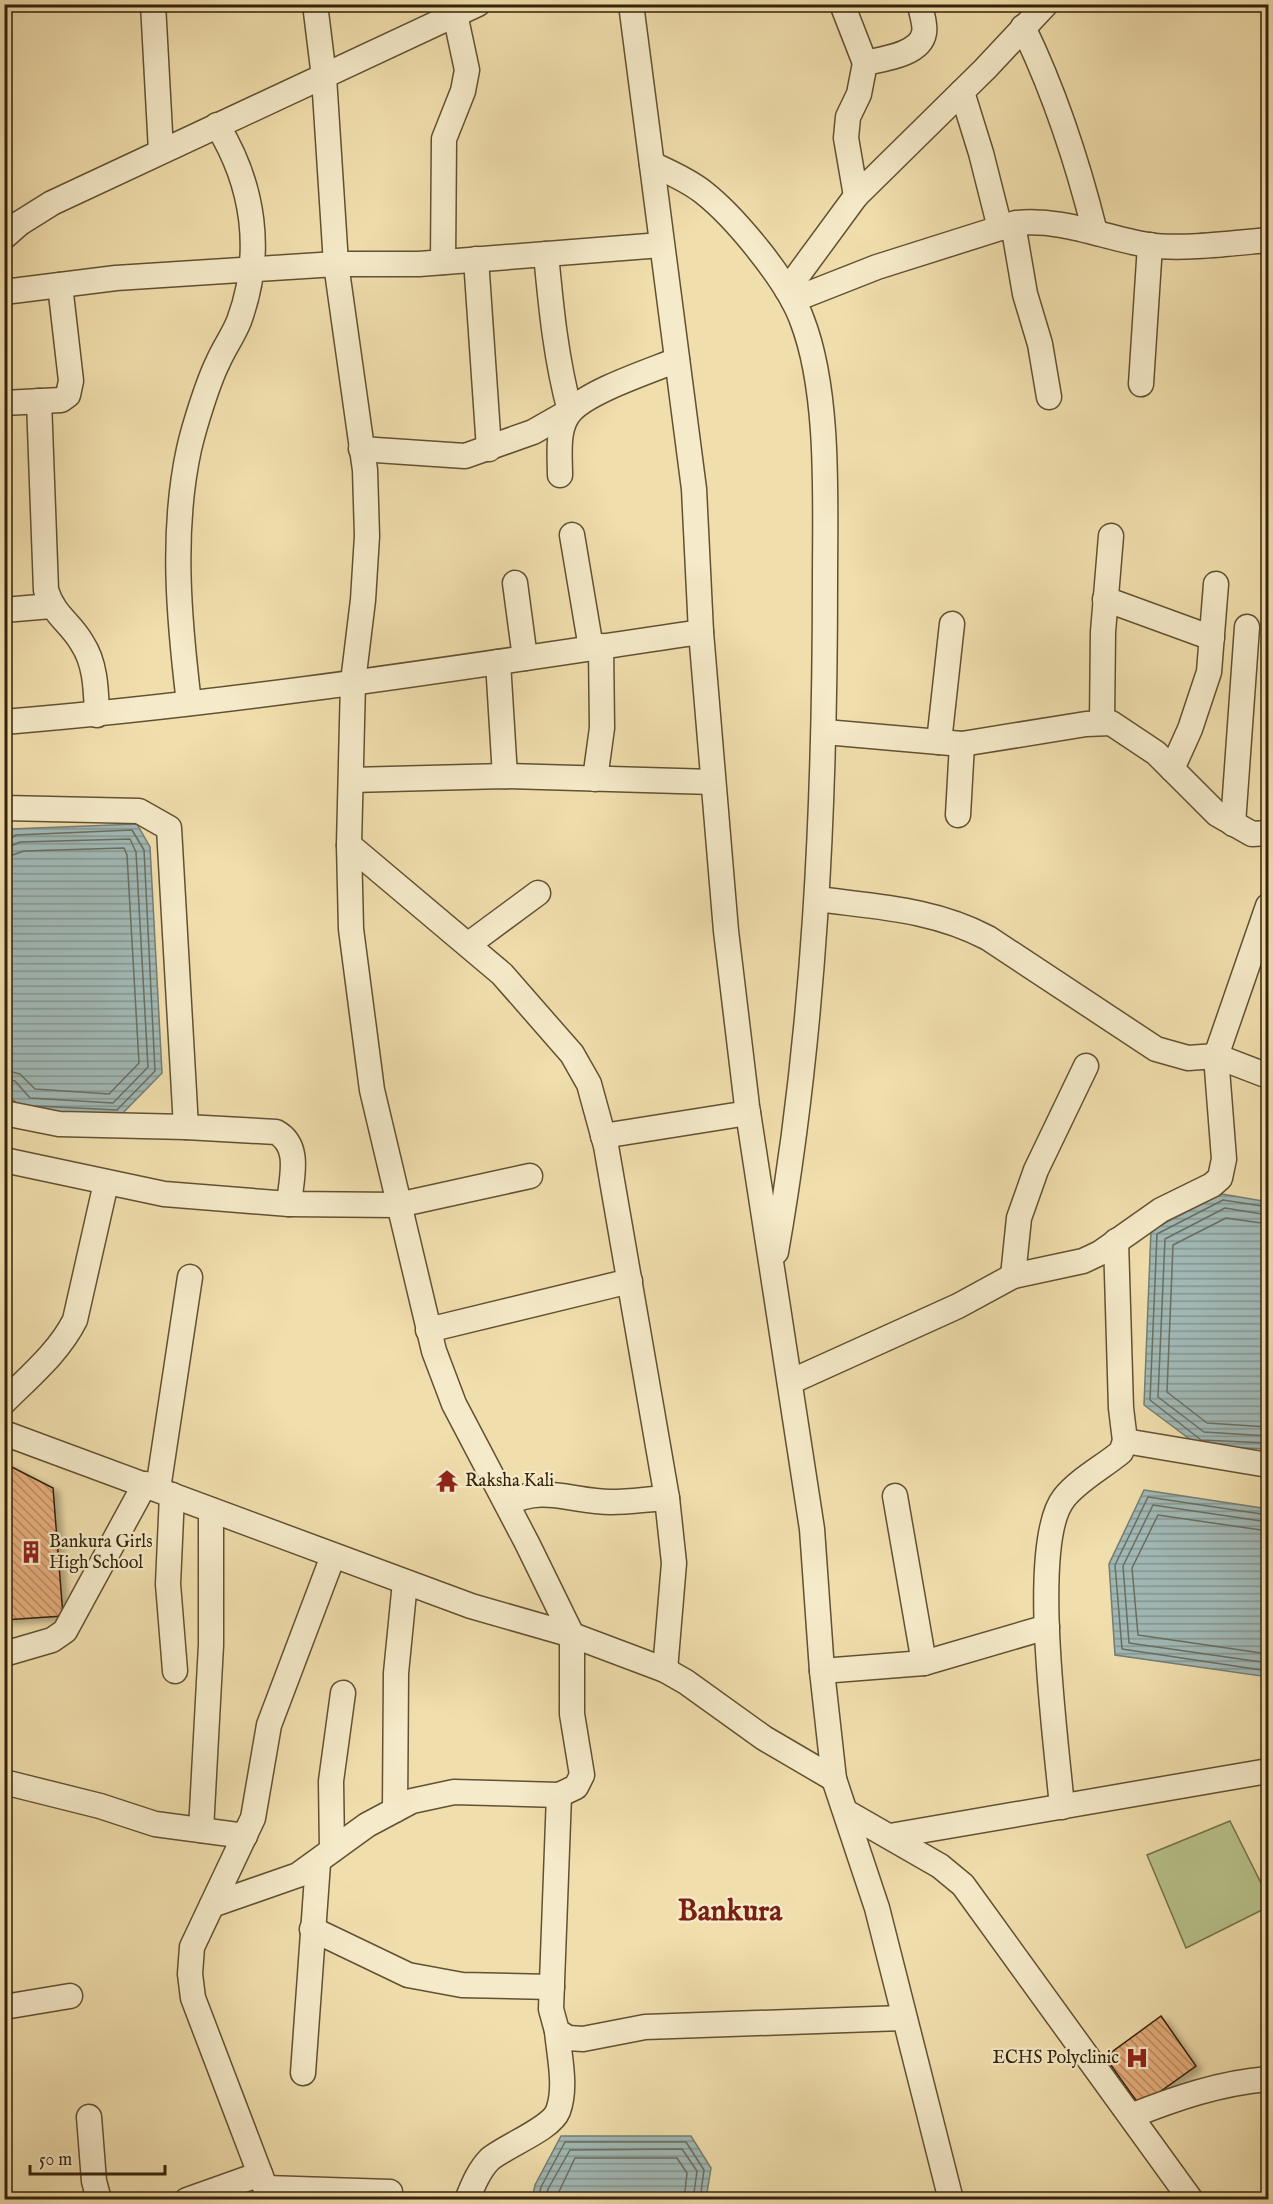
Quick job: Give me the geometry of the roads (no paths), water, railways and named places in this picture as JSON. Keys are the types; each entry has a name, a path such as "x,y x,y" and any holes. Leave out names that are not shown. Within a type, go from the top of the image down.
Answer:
{"street":[{"path":"153,4 162,151"},
{"path":"212,1905 298,1875 367,1825 412,1801 454,1792 559,1795 576,1787 582,1775 572,1714 572,1635 507,1504 453,1404 428,1330 372,1090 351,929 349,845 353,682 363,600 367,536 362,449 336,264 324,77 315,4"},
{"path":"8,228 52,202 478,4"},
{"path":"631,4 694,489 701,632 726,931 748,1113 812,1529 822,1671 834,1779 877,1908 903,2018 951,2199"},
{"path":"842,4 865,63 859,94 848,117 846,138 856,196"},
{"path":"865,63 901,54 921,40 924,32 920,4"},
{"path":"790,295 856,196 962,92 1046,4"},
{"path":"443,262 444,139 463,91 467,70 455,14"},
{"path":"1023,27 1057,103 1071,142 1095,232"},
{"path":"962,92 1006,226 1040,344 1049,397"},
{"path":"189,704 179,607 184,485 189,448 217,364 238,323 250,271 252,219 248,196 235,154 217,124"},
{"path":"652,164 702,191 719,207 790,295 810,344 820,417 825,543 825,732 817,898 798,1110 772,1274"},
{"path":"790,295 1006,226 1032,221 1150,245 1269,240"},
{"path":"4,292 116,278 336,264 443,262 661,245"},
{"path":"1141,384 1150,245"},
{"path":"546,254 561,377 570,411 560,436 560,475"},
{"path":"476,260 489,449"},
{"path":"4,403 61,400 68,395 71,389 60,285"},
{"path":"362,449 465,456 533,432 600,393 677,360"},
{"path":"39,401 44,582 51,606 82,641 88,653 94,676 97,715"},
{"path":"572,535 596,647 602,728 595,778"},
{"path":"1102,722 1105,599 1111,536"},
{"path":"514,583 525,658"},
{"path":"1172,769 1203,693 1210,661 1215,584"},
{"path":"1105,599 1212,638"},
{"path":"4,610 51,606"},
{"path":"952,624 951,743 958,815"},
{"path":"1233,824 1247,627"},
{"path":"4,722 97,715 189,704 701,632"},
{"path":"498,662 505,776"},
{"path":"825,732 951,743 1102,722 1122,728 1156,753 1217,814 1252,834 1269,833"},
{"path":"351,780 505,776 713,782"},
{"path":"4,808 139,811 169,828 186,1127"},
{"path":"349,845 502,974 572,1054 589,1084 603,1136 667,1498 674,1563 665,1670"},
{"path":"469,944 538,893"},
{"path":"817,898 931,914 960,923 988,938 1156,1049 1188,1058 1216,1056 1269,1076"},
{"path":"790,1382 958,1306 1013,1276 1083,1261 1161,1210 1212,1185 1220,1178 1224,1159 1216,1056 1269,906"},
{"path":"1013,1276 1019,1218 1040,1161 1086,1066"},
{"path":"4,1113 59,1124 276,1132 283,1136 293,1155 289,1204"},
{"path":"603,1136 748,1113"},
{"path":"4,1160 164,1194 289,1204 398,1205 530,1176"},
{"path":"4,1401 68,1335 75,1320 106,1183"},
{"path":"1062,1807 1044,1584 1056,1512 1063,1499 1121,1452 1125,1441 1121,1408 1116,1241"},
{"path":"175,1671 158,1489 190,1277"},
{"path":"428,1330 630,1281"},
{"path":"4,1432 471,1606 572,1635 665,1670 686,1682 764,1738 834,1779"},
{"path":"1125,1441 1269,1465"},
{"path":"4,1654 52,1640 65,1631 158,1489"},
{"path":"507,1504 520,1497 539,1494 610,1502 667,1498"},
{"path":"895,1496 924,1663"},
{"path":"201,1830 210,1645 211,1510"},
{"path":"265,2187 193,1998 190,1974 192,1947 253,1818 270,1725 333,1556"},
{"path":"395,1810 396,1673 405,1582"},
{"path":"822,1671 924,1663 1047,1627"},
{"path":"303,2073 312,1929 325,1856 331,1781 343,1693"},
{"path":"890,1836 1269,1770"},
{"path":"4,1782 100,1806 155,1824 245,1836"},
{"path":"467,2199 475,2180 488,2162 501,2151 551,2121 558,2111 561,2080 557,2031 551,2009 559,1795"},
{"path":"846,1812 940,1866 963,1885 1191,2199"},
{"path":"312,1929 408,1975 462,1985 552,1987"},
{"path":"4,2007 70,1996"},
{"path":"557,2031 568,2038 583,2039 645,2027 903,2018"},
{"path":"1131,2116 1176,2098 1240,2081 1269,2079"},
{"path":"89,2117 94,2181 99,2199"},
{"path":"187,2199 265,2187 390,2192"}],"water":[{"path":"137,824 150,847 162,1073 119,1117 23,1111 5,1090 4,840 11,829"},
{"path":"1222,1194 1268,1202 1268,1449 1199,1446 1144,1405 1151,1230"},
{"path":"1144,1490 1268,1509 1268,1677 1115,1655 1109,1564"},
{"path":"561,2136 691,2136 711,2168 706,2199 532,2199 535,2185"}],"place":[{"name":"Raksha Kali","path":"447,1481"},
{"name":"Bankura Girls High School","path":"31,1552"},
{"name":"ECHS Polyclinic","path":"1137,2058"}],"district":[{"name":"Bankura","path":"730,1912"}]}
